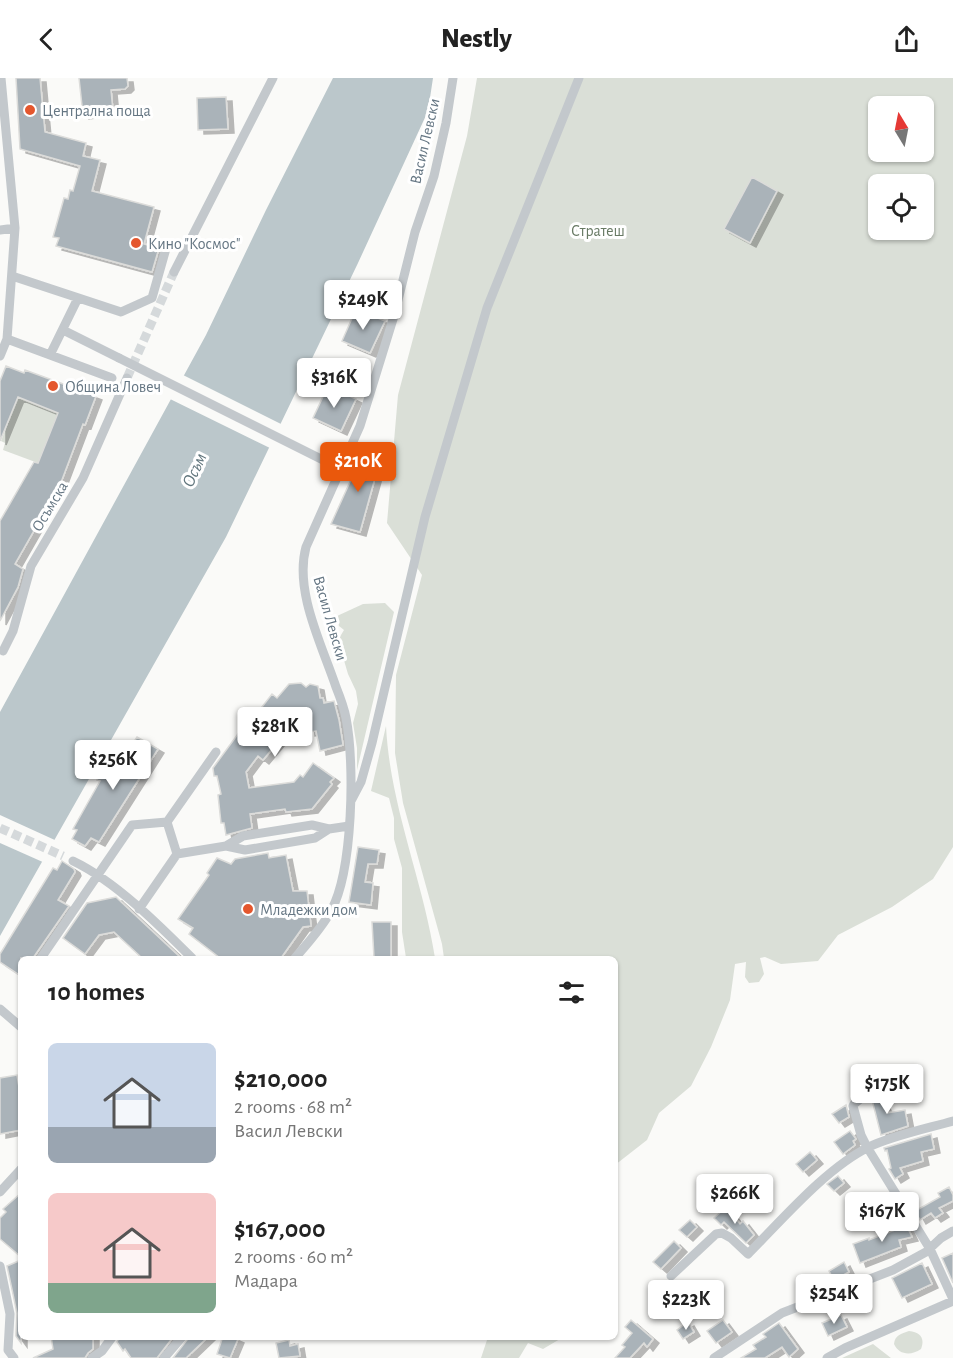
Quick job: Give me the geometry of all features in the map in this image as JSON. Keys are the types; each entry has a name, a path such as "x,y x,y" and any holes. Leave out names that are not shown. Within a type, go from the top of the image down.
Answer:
{"street":[{"path":"174,272 273,78"},
{"name":"Васил Левски","path":"297,956 331,911 340,890 345,868 350,803 346,718 313,620 302,576 302,561 306,547 360,426 394,316 415,232 434,176 453,78"},
{"path":"350,803 360,782 372,743 425,517 487,308 579,78"},
{"path":"0,356 6,339 15,228 1,80"},
{"path":"0,230 15,228"},
{"path":"12,276 121,312 152,298 167,244"},
{"path":"50,355 78,298"},
{"path":"63,330 323,460"},
{"path":"6,339 112,378"},
{"name":"Осъмска","path":"3,651 13,631 31,566 83,478 127,378"},
{"path":"167,822 216,752"},
{"path":"167,822 177,854"},
{"path":"42,956 132,825 167,822"},
{"path":"226,846 243,836 300,826 312,825 329,829 349,826"},
{"path":"139,909 177,854 226,846 245,850 315,838 329,829"},
{"path":"73,861 97,874 139,909 187,956"},
{"path":"0,1009 18,1024"},
{"path":"827,1358 953,1300 930,1248 861,1135 854,1104 864,1096"},
{"path":"670,1276 716,1234 722,1233 731,1238 748,1254 804,1197 850,1157 867,1147 953,1121"},
{"path":"0,1192 18,1172"},
{"path":"714,1358 782,1312 894,1270 953,1231"},
{"path":"0,1266 10,1314 8,1350 14,1358"},
{"path":"92,1358 104,1354 111,1340"},
{"path":"164,1358 180,1340"}],"green space":[{"name":"Стратеш","path":"477,78 953,78 953,847 933,879 892,907 838,935 818,961 781,964 765,957 760,958 764,974 759,982 749,983 745,977 746,962 735,964 730,1000 711,1047 691,1086 659,1113 647,1140 618,1163 618,956 444,956 403,803 395,753 396,675 422,575 387,523 398,395 467,136"},
{"path":"18,397 58,413 38,463 3,450 5,443 1,441"},
{"path":"385,603 394,612 357,770 357,748 353,723 358,704 356,691 348,674 338,640 344,630 339,626 337,616 363,604"},
{"path":"386,726 400,814 423,900 435,956 406,956 402,932 402,868 394,839 394,818 389,798 371,791"},
{"path":"909,1331 919,1334 922,1345 917,1351 906,1353 896,1348 894,1344 897,1337"},
{"path":"487,1340 558,1340 543,1349 528,1343 519,1358 481,1358"},
{"path":"873,1344 891,1358 842,1358"}],"water":[{"name":"Осъм","path":"333,78 433,78 428,111 358,263 226,537 0,936 0,712 206,335"}],"pier":[{"path":"181,374 283,425 272,449 168,398"},
{"path":"0,815 57,841 45,863 0,843"}],"building":[{"path":"16,78 40,78 45,132 86,143 83,156 100,160 92,191 154,207 144,244 159,248 152,272 56,246 59,238 53,237 64,198 68,199 70,190 73,191 80,166 20,149"},
{"path":"79,78 127,78 128,86 125,89 111,90 113,111 83,115"},
{"path":"226,97 228,129 198,130 197,98"},
{"path":"752,177 777,191 750,243 724,229"},
{"path":"356,309 385,321 370,353 342,341"},
{"path":"6,366 24,373 25,370 96,396 60,485 15,564 23,569 18,587 0,621 0,521 34,462 38,463 58,413 18,397 0,441 0,381"},
{"path":"328,386 356,399 341,431 313,418"},
{"path":"367,444 378,449 375,478 360,532 331,524"},
{"path":"301,683 306,687 310,684 318,686 320,698 323,698 324,703 334,701 343,745 320,751 316,731 309,732 308,723 295,714 276,736 278,742 263,760 258,756 246,772 249,788 294,782 300,775 303,777 313,763 334,778 330,782 332,784 312,809 286,812 285,809 250,814 252,828 226,835 224,823 221,823 218,795 221,794 213,768 246,723 248,725 272,694 277,698 289,684"},
{"path":"137,737 158,749 99,842 91,838 85,846 72,839 77,830 73,829 100,781 97,780 102,772 101,768 113,754 123,759"},
{"path":"358,847 379,850 377,864 368,864 365,882 373,883 371,905 349,902"},
{"name":"Младежки дом","path":"268,853 269,858 286,855 293,891 307,891 311,926 303,927 282,956 217,956 189,934 193,928 178,919 209,875 207,873 217,858 231,864 235,859"},
{"path":"62,861 75,872 58,900 69,906 34,956 18,956 18,974 0,962 0,954 53,868 57,870"},
{"path":"116,897 179,956 140,956 114,932 99,935 85,954 63,938 87,903"},
{"path":"372,922 391,922 391,956 374,956"},
{"path":"17,1075 18,1131 0,1134 0,1078"},
{"path":"879,1089 887,1113 905,1110 908,1126 881,1135 870,1092"},
{"path":"846,1105 849,1117 839,1123 832,1114"},
{"path":"850,1131 856,1139 853,1141 855,1145 843,1154 834,1142"},
{"path":"931,1134 934,1149 921,1152 923,1161 900,1168 903,1174 895,1179 889,1169 891,1168 887,1150 885,1151 884,1148"},
{"path":"810,1152 817,1160 803,1172 796,1164"},
{"path":"838,1176 844,1183 834,1191 827,1184"},
{"path":"949,1187 953,1201 939,1208 943,1213 935,1218 931,1213 920,1220 915,1211 940,1197 938,1193"},
{"path":"18,1196 18,1254 0,1239 0,1218 6,1212 3,1209"},
{"path":"726,1207 740,1224 743,1221 754,1235 746,1243 724,1222 721,1225 714,1218"},
{"path":"902,1216 912,1237 899,1240 901,1247 860,1263 853,1244 900,1228 898,1218"},
{"path":"690,1220 697,1227 687,1237 679,1230"},
{"path":"674,1241 681,1248 661,1269 653,1262"},
{"path":"953,1253 953,1283 942,1258"},
{"path":"18,1261 18,1339 16,1336 17,1313 7,1266"},
{"path":"844,1262 849,1272 834,1280 829,1271"},
{"path":"922,1263 932,1284 902,1298 892,1278"},
{"path":"841,1315 847,1327 828,1336 822,1323"},
{"path":"631,1320 653,1339 647,1347 644,1343 630,1358 615,1358 625,1347 622,1345 632,1333 625,1327"},
{"path":"723,1320 732,1332 716,1343 707,1331"},
{"path":"688,1322 694,1332 683,1339 677,1330"},
{"path":"779,1323 798,1349 789,1357 782,1347 765,1358 741,1358 756,1349 753,1345 766,1337 763,1334"},
{"path":"52,1340 93,1340 93,1349 85,1358 33,1358 53,1349"},
{"path":"118,1340 171,1340 157,1358 131,1358 117,1342"},
{"path":"187,1340 205,1340 186,1358 173,1358"},
{"path":"222,1340 238,1340 230,1358 217,1354"},
{"path":"289,1340 290,1346 298,1344 300,1356 279,1358 276,1343"}],"tunnel":[{"path":"127,378 174,272"},
{"path":"0,828 63,856"}],"place":[{"name":"Централна поща","path":"30,110"},
{"name":"Кино \"Космос\"","path":"136,243"},
{"name":"Община Ловеч","path":"53,386"},
{"name":"Младежки дом","path":"248,909"}]}
